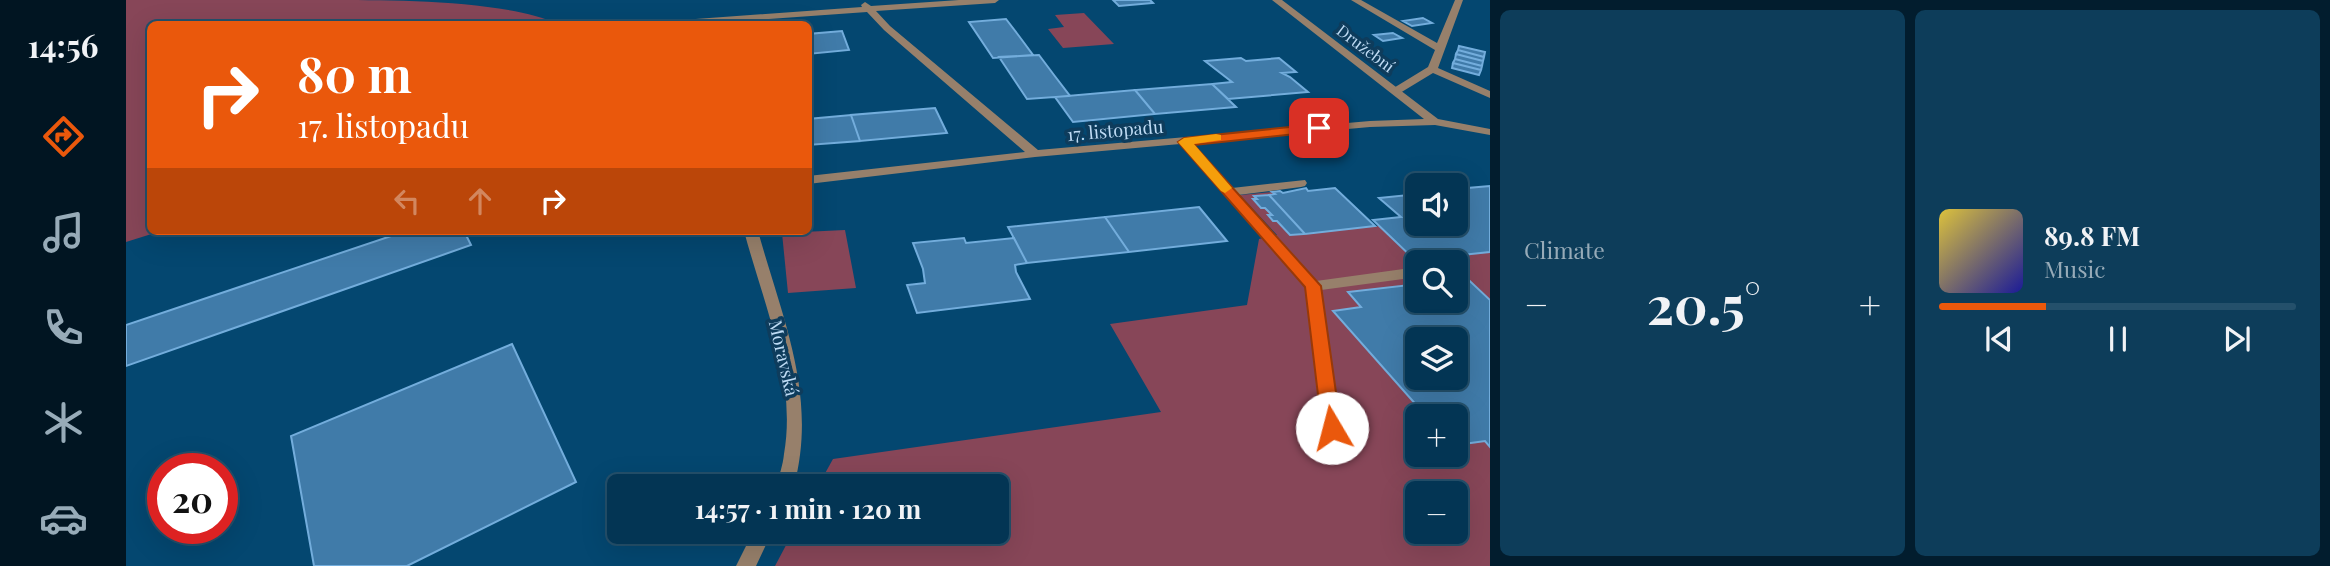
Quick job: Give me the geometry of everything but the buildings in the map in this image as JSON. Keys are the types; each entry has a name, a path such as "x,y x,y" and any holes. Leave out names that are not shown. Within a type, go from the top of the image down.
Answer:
{"street":[{"path":"701,21 865,4 995,0"},
{"name":"Družební","path":"1276,0 1435,122"},
{"path":"1355,0 1440,49"},
{"path":"1396,91 1432,69 1458,0"},
{"path":"865,4 1035,154"},
{"path":"1432,69 1490,95"},
{"name":"17. listopadu","path":"812,180 1035,154 1370,124 1435,122 1490,132"},
{"path":"1184,142 1313,286 1332,428"},
{"path":"1229,192 1301,183"},
{"name":"Moravská","path":"752,235 783,350 795,408 795,438 790,474"},
{"path":"1313,286 1405,274"},
{"path":"746,566 757,544"}],"shaded area":[{"path":"126,0 415,1 509,10 550,21 147,21 148,235 126,242"},
{"path":"1084,13 1114,44 1063,48 1048,29 1064,27 1055,15"},
{"path":"1275,194 1255,196 1257,199 1253,200 1261,208 1265,208 1272,215 1268,216 1291,235 1379,226 1405,251 1405,285 1349,292 1361,307 1334,311 1415,404 1405,404 1405,467 1468,467 1468,443 1485,441 1490,447 1490,566 775,566 787,544 1009,544 1009,474 825,474 833,459 1161,412 1110,324 1247,305 1259,239 1277,235 1240,195"},
{"path":"845,230 856,288 788,293 782,235 812,235 812,232"},
{"path":"1490,252 1490,300 1468,279 1468,254"}],"slow traffic":[{"path":"1216,138 1184,142 1225,188"}],"route":[{"path":"1319,128 1184,142 1313,286 1332,428"}]}
